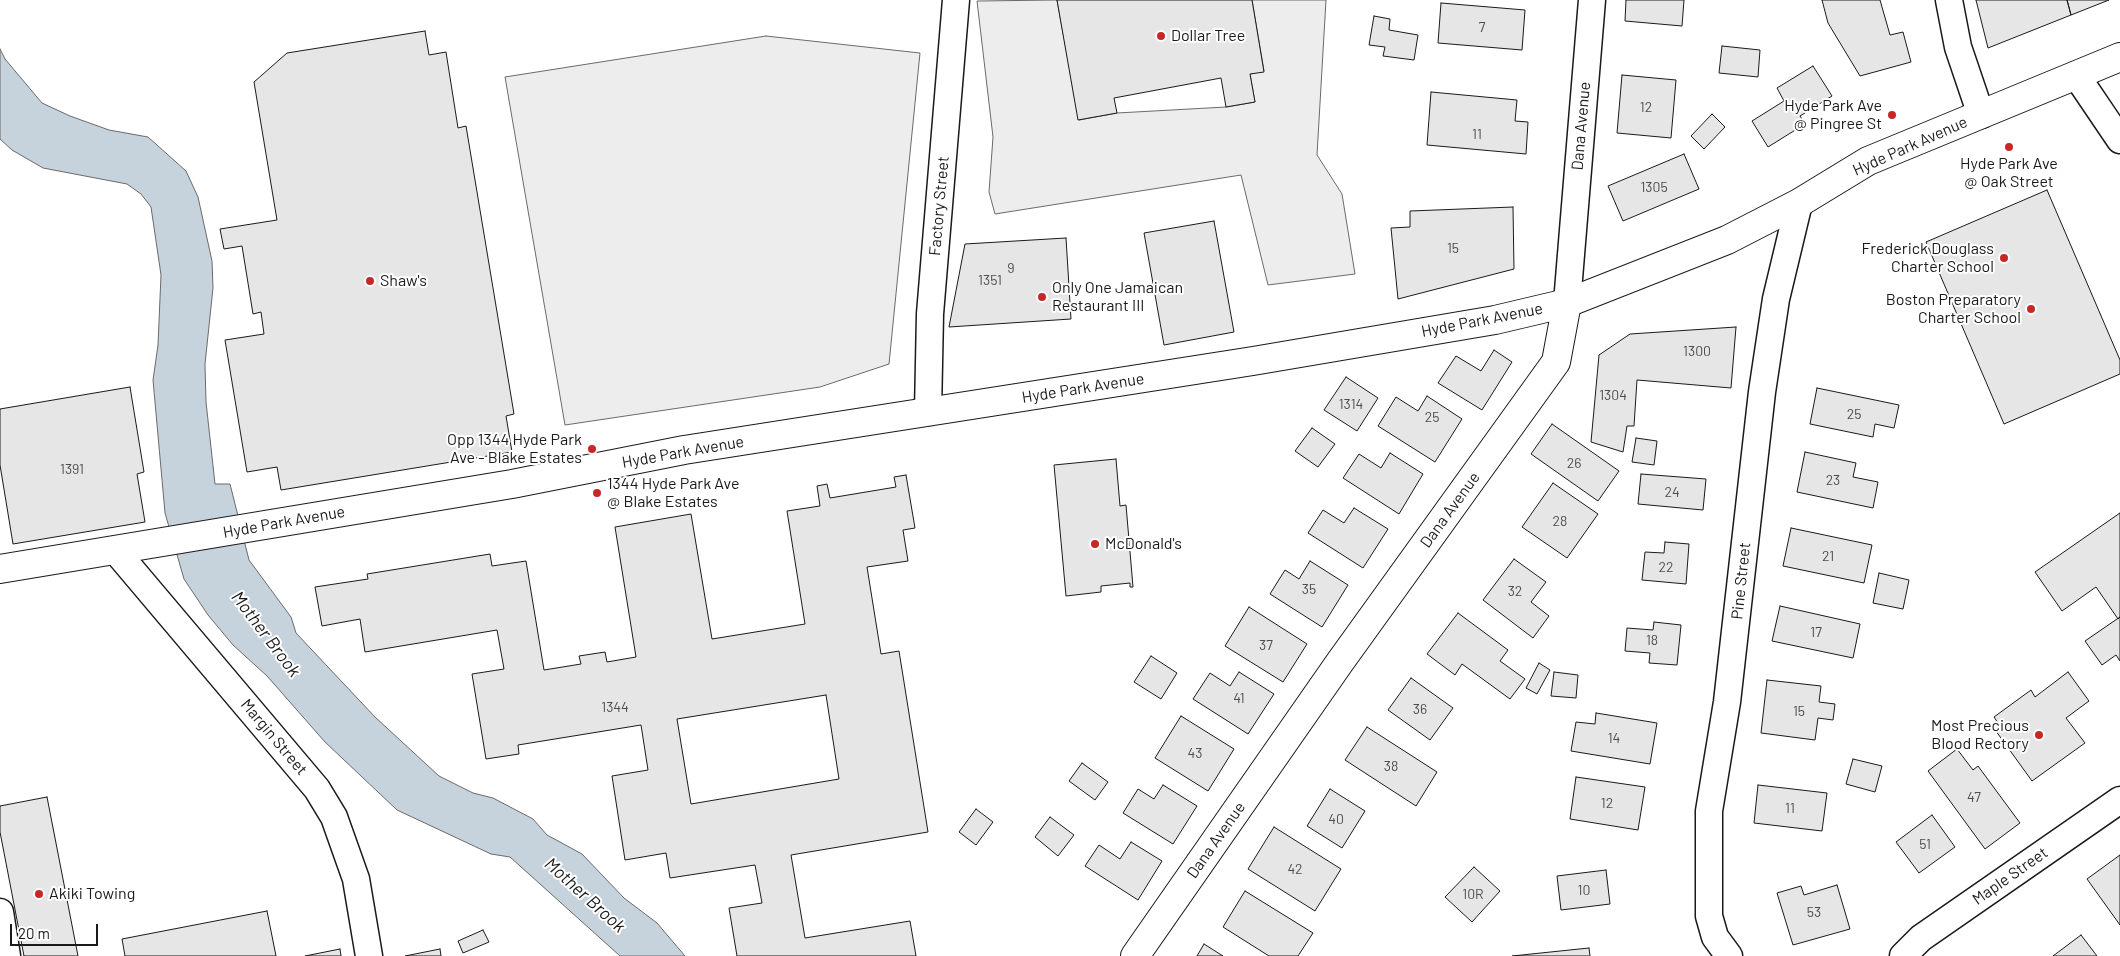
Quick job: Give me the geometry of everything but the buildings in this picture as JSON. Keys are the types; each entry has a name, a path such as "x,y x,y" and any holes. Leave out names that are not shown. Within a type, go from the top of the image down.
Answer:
{"main road":[{"name":"Hyde Park Avenue","path":"0,568 512,484 684,450 1495,320 1567,303 1727,240 1799,203 1868,160 2120,57"},
{"name":"Dana Avenue","path":"1135,956 1340,662 1556,362 1567,303"}],"street":[{"name":"Factory Street","path":"928,412 930,314 956,0"},
{"name":"Dana Avenue","path":"1567,303 1592,0"},
{"path":"1949,0 1958,47 1981,115"},
{"path":"2076,75 2120,140"},
{"name":"Pine Street","path":"1729,956 1715,936 1709,916 1708,811 1727,702 1763,382 1776,300 1799,203"},
{"name":"Margin Street","path":"115,550 317,790 334,817 356,879 369,956"},
{"name":"Maple Street","path":"1903,956 1921,938 2120,800"},
{"path":"0,912 7,956"}],"shaded area":[{"path":"1057,0 1079,120 1117,113 1226,107 1255,102 1250,74 1264,71 1252,0 1326,0 1317,155 1342,194 1355,274 1268,285 1241,175 995,214 989,192 993,137 977,1"},
{"path":"766,36 920,53 889,364 820,387 565,425 505,77"}],"water":[{"name":"Mother Brook","path":"0,49 5,59 42,103 70,116 109,130 148,137 186,171 198,197 212,261 213,288 205,364 206,402 215,484 230,484 249,560 291,617 296,633 375,717 439,776 473,793 493,798 533,819 547,835 582,854 624,898 657,923 685,956 620,956 510,857 491,854 397,810 325,742 267,676 233,645 208,615 184,579 165,513 153,380 158,345 161,275 151,207 141,194 127,184 43,168 12,150 0,139"}],"place":[{"name":"Dollar Tree","path":"1161,36"},
{"name":"Hyde Park Ave @ Pingree St","path":"1892,115"},
{"name":"Hyde Park Ave @ Oak Street","path":"2009,147"},
{"name":"Frederick Douglass Charter School","path":"2004,258"},
{"name":"Shaw's","path":"370,281"},
{"name":"Only One Jamaican Restaurant III","path":"1042,297"},
{"name":"Boston Preparatory Charter School","path":"2031,309"},
{"name":"Opp 1344 Hyde Park Ave - Blake Estates","path":"592,449"},
{"name":"1344 Hyde Park Ave @ Blake Estates","path":"597,493"},
{"name":"McDonald's","path":"1095,544"},
{"name":"Most Precious Blood Rectory","path":"2039,735"},
{"name":"Akiki Towing","path":"39,894"}]}
